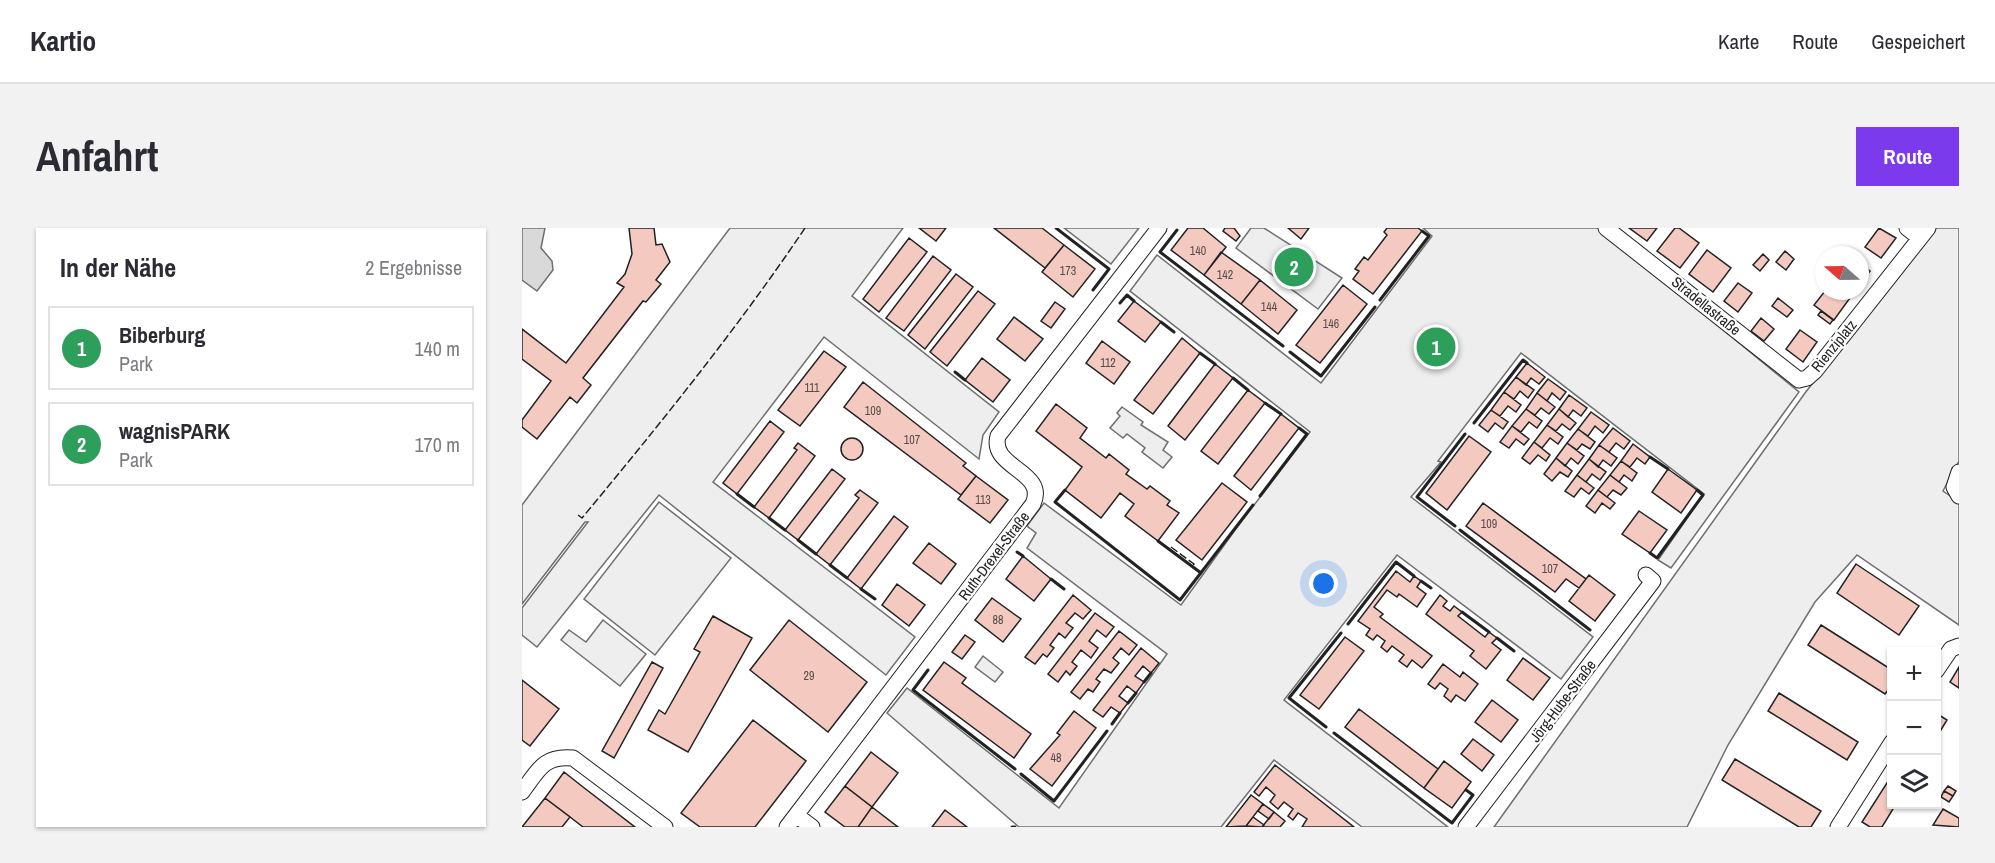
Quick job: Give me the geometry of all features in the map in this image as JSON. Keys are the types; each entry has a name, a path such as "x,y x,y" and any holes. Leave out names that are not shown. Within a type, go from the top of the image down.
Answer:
{"street":[{"name":"Ruth-Drexel-Straße","path":"792,821 1033,504 1036,488 999,454 995,445 998,436 1159,228"},
{"name":"Stradellastraße","path":"1606,228 1792,376 1799,380 1807,378"},
{"path":"1907,228 1924,233"},
{"name":"Rienziplatz","path":"1807,378 1924,233"},
{"path":"1956,491 1959,472"},
{"name":"Jörg-Hube-Straße","path":"1466,827 1653,580 1646,575"},
{"path":"1941,665 1957,646"},
{"path":"1838,827 1887,750"},
{"path":"522,792 546,761 558,757 573,758 665,827"},
{"path":"792,821 812,827"}],"shaded area":[{"path":"522,228 545,228 541,248 552,261 553,270 537,291 522,280"},
{"path":"730,228 903,228 852,296 999,412 983,435 979,459 824,337 713,482 915,637 886,675 659,495 537,647 522,635 522,608 588,522 585,522 522,604 522,505"},
{"path":"1064,228 1139,228 1111,264"},
{"path":"1251,228 1264,228 1342,278 1318,309 1236,248"},
{"path":"1423,228 1599,228 1799,392 1671,568 1658,560 1704,494 1521,353 1438,461 1441,462 1411,497 1593,637 1561,679 1397,555 1284,700 1448,827 1362,827 1274,760 1221,827 1019,827 887,713 907,688 1059,808 1167,654 1027,548 1036,533 1027,526 1044,503 1181,605 1310,432 1130,291 1157,255 1321,383 1432,236"},
{"path":"1935,228 1959,228 1959,461 1943,491 1959,502 1959,625 1857,555 1815,602 1728,745 1687,827 1494,827 1805,393"},
{"path":"1122,407 1143,422 1141,425 1168,442 1163,450 1172,457 1163,468 1142,452 1145,448 1127,434 1123,438 1110,428 1120,416 1117,413"},
{"path":"659,502 731,558 655,655 584,599"},
{"path":"603,620 646,654 620,686 561,640 569,630 586,642"},
{"path":"983,656 1003,672 995,682 975,667"}],"building":[{"path":"629,228 654,228 656,245 662,244 670,262 656,280 661,284 646,302 643,301 583,378 591,385 577,403 570,397 537,439 522,427 522,420 551,381 522,359 522,329 566,363 624,287 617,283 625,274 632,254"},
{"path":"919,228 946,228 936,241"},
{"path":"994,228 1042,228 1064,245 1045,268"},
{"path":"1188,228 1203,228 1226,247 1204,275 1171,250"},
{"path":"1225,228 1234,228 1240,236 1236,241 1223,231"},
{"path":"1288,228 1309,228 1301,239"},
{"path":"1387,228 1418,228 1422,231 1373,294 1353,279 1359,271 1355,269 1364,257 1368,260 1387,235 1384,232"},
{"path":"1629,228 1657,228 1647,241"},
{"path":"1675,228 1679,228 1699,243 1680,268 1657,251"},
{"path":"1879,228 1896,238 1881,258 1869,250 1869,246 1866,246"},
{"path":"909,238 927,252 879,312 863,299"},
{"path":"1064,245 1095,269 1073,297 1042,272"},
{"path":"1707,250 1731,268 1713,292 1689,274"},
{"path":"1785,251 1794,259 1786,270 1776,262"},
{"path":"1221,252 1260,280 1241,304 1204,275"},
{"path":"1763,254 1769,260 1760,271 1753,265"},
{"path":"933,256 951,270 904,331 886,318"},
{"path":"956,274 973,287 925,349 908,335"},
{"path":"1260,280 1297,310 1278,334 1241,304"},
{"path":"1738,283 1752,293 1738,312 1724,301"},
{"path":"1343,285 1367,304 1320,363 1296,345"},
{"path":"978,291 995,304 947,366 930,352"},
{"path":"1778,298 1793,310 1787,317 1772,306"},
{"path":"1818,300 1848,300 1834,320 1814,305"},
{"path":"1134,301 1161,322 1145,342 1118,321"},
{"path":"1055,302 1065,309 1051,328 1041,321"},
{"path":"1821,311 1833,320 1830,324 1818,315"},
{"path":"1014,317 1043,339 1025,361 997,339"},
{"path":"1761,318 1774,329 1764,341 1751,331"},
{"path":"1800,330 1817,342 1803,362 1786,349"},
{"path":"1182,338 1200,353 1153,414 1134,400"},
{"path":"1102,341 1130,362 1114,384 1086,363"},
{"path":"824,351 846,367 800,426 778,410"},
{"path":"982,358 1010,380 993,402 965,380"},
{"path":"1527,363 1545,377 1539,384 1531,378 1526,385 1516,377"},
{"path":"1215,364 1233,378 1185,440 1168,426"},
{"path":"1516,377 1534,390 1528,398 1520,391 1514,399 1504,392"},
{"path":"1548,379 1566,392 1560,400 1552,393 1547,401 1537,393"},
{"path":"863,382 966,463 963,466 976,476 961,495 844,407"},
{"path":"1248,390 1265,403 1218,464 1201,451"},
{"path":"1504,392 1521,405 1516,412 1508,406 1500,416 1491,410"},
{"path":"1537,393 1555,407 1549,414 1541,408 1535,415 1526,409"},
{"path":"1569,395 1587,408 1581,416 1573,410 1568,417 1559,409"},
{"path":"1056,404 1087,428 1080,438 1106,458 1109,454 1129,470 1126,474 1147,489 1150,486 1170,501 1167,505 1179,513 1158,541 1125,516 1134,504 1120,493 1101,518 1065,490 1082,467 1036,431"},
{"path":"1526,409 1542,421 1537,428 1529,422 1521,432 1512,426"},
{"path":"1559,409 1576,423 1570,430 1562,424 1556,431 1547,425"},
{"path":"1491,410 1508,422 1503,429 1495,423 1488,432 1479,425"},
{"path":"1591,412 1609,425 1603,433 1595,426 1588,436 1578,429"},
{"path":"1281,414 1299,428 1251,490 1234,476"},
{"path":"770,421 784,432 737,494 723,483"},
{"path":"1547,425 1563,437 1558,444 1550,438 1542,448 1534,442"},
{"path":"1512,426 1529,439 1524,445 1516,439 1509,448 1500,442"},
{"path":"1613,428 1630,441 1624,449 1616,443 1609,452 1599,445"},
{"path":"1578,429 1595,442 1590,449 1582,444 1577,450 1567,443"},
{"path":"1469,436 1491,452 1447,510 1426,493"},
{"path":"852,438 860,441 863,449 860,457 852,460 844,457 841,449 844,441"},
{"path":"1534,442 1550,455 1546,461 1538,455 1530,464 1522,458"},
{"path":"798,443 815,456 769,518 754,507 797,450 794,448"},
{"path":"1567,443 1584,456 1578,464 1571,458 1565,466 1556,458"},
{"path":"1633,444 1650,457 1645,464 1637,458 1630,467 1621,461"},
{"path":"1599,445 1617,458 1611,466 1603,460 1598,467 1589,459"},
{"path":"1556,458 1572,471 1568,477 1560,472 1552,481 1544,474"},
{"path":"1589,459 1606,472 1600,480 1592,474 1586,482 1577,475"},
{"path":"1621,461 1637,473 1632,481 1624,475 1619,482 1610,475"},
{"path":"832,469 845,479 798,540 785,530"},
{"path":"1668,469 1697,490 1681,513 1652,492"},
{"path":"1577,475 1594,488 1589,494 1581,488 1574,497 1565,491"},
{"path":"1610,475 1627,488 1621,495 1613,490 1607,497 1598,490"},
{"path":"976,476 1008,500 990,523 958,499"},
{"path":"1222,483 1247,502 1202,560 1176,540"},
{"path":"860,490 878,503 830,565 816,554 859,498 855,495"},
{"path":"1598,490 1615,503 1610,509 1602,503 1595,513 1586,506"},
{"path":"1483,503 1586,579 1579,588 1566,579 1555,592 1466,526"},
{"path":"1639,511 1667,530 1650,553 1622,534"},
{"path":"894,516 908,527 861,589 847,578"},
{"path":"929,543 956,564 941,584 913,563"},
{"path":"1023,556 1051,579 1034,601 1006,579"},
{"path":"1856,564 1919,606 1899,635 1837,593"},
{"path":"1396,571 1410,582 1414,576 1421,581 1417,587 1426,594 1417,607 1399,594 1397,597 1387,590 1374,607 1383,614 1380,617 1432,656 1422,668 1412,660 1407,667 1399,661 1404,655 1392,646 1387,652 1381,647 1385,641 1377,635 1373,640 1366,635 1370,629 1358,621"},
{"path":"1589,575 1615,595 1595,621 1569,601"},
{"path":"897,584 925,605 909,626 882,605"},
{"path":"1073,595 1091,610 1083,619 1075,613 1066,623 1073,628 1065,638 1059,633 1050,645 1054,648 1047,657 1043,654 1035,664 1025,657"},
{"path":"1440,595 1447,601 1443,606 1450,611 1454,606 1462,612 1458,616 1485,637 1489,632 1497,638 1492,643 1501,650 1486,669 1470,656 1474,651 1426,614"},
{"path":"992,598 1021,619 1003,642 975,620"},
{"path":"1095,613 1114,627 1106,637 1097,630 1089,641 1098,648 1091,658 1081,650 1072,662 1077,666 1070,675 1066,671 1058,682 1048,674"},
{"path":"713,616 752,638 688,752 648,730 659,710 665,714 700,652 694,649"},
{"path":"789,620 867,682 828,732 750,670"},
{"path":"1821,625 1887,667 1887,691 1885,694 1808,645"},
{"path":"1119,631 1137,645 1129,655 1121,648 1113,658 1119,663 1111,673 1104,669 1096,679 1100,682 1093,692 1088,689 1080,699 1071,692"},
{"path":"965,635 975,642 962,659 952,652"},
{"path":"1345,637 1364,651 1319,709 1300,695"},
{"path":"1141,648 1159,663 1151,673 1143,666 1135,676 1144,682 1136,693 1127,686 1119,696 1128,703 1120,713 1111,707 1103,717 1093,710"},
{"path":"1523,658 1550,678 1533,700 1507,680"},
{"path":"652,662 663,668 614,758 602,751"},
{"path":"944,662 966,678 962,683 1031,734 1014,758 923,690"},
{"path":"1443,664 1460,677 1463,672 1478,684 1465,701 1456,695 1451,702 1444,696 1448,689 1440,683 1435,689 1428,684"},
{"path":"1959,667 1959,688 1950,682"},
{"path":"522,680 559,709 530,746 522,740"},
{"path":"1779,693 1858,742 1847,760 1768,711"},
{"path":"1492,700 1518,720 1501,742 1475,722"},
{"path":"1359,709 1438,769 1424,788 1345,727"},
{"path":"1074,711 1096,728 1052,786 1030,769 1060,735 1057,733"},
{"path":"1941,716 1947,720 1941,730"},
{"path":"753,720 806,761 755,827 700,827 681,813"},
{"path":"1473,739 1494,755 1482,771 1461,754"},
{"path":"871,752 898,773 872,807 845,786"},
{"path":"1735,759 1821,811 1811,827 1799,827 1722,780"},
{"path":"1444,761 1471,782 1452,808 1424,788"},
{"path":"1275,765 1354,827 1302,827 1307,819 1298,813 1293,820 1288,816 1293,809 1284,802 1278,809 1270,802 1275,795 1266,787 1259,796 1254,792"},
{"path":"564,772 635,827 583,827 545,798"},
{"path":"1887,783 1887,809 1893,809 1882,827 1870,827 1862,822"},
{"path":"845,786 872,807 858,827 845,827 825,812"},
{"path":"1948,786 1956,791 1953,796 1944,791"},
{"path":"1944,791 1953,796 1949,802 1941,797"},
{"path":"1251,795 1263,804 1246,826 1226,827"},
{"path":"545,798 570,817 562,827 522,827"},
{"path":"1263,804 1274,812 1269,819 1258,811"},
{"path":"872,807 898,827 858,827"},
{"path":"1943,809 1959,818 1959,827 1933,825"},
{"path":"945,810 967,827 932,827"},
{"path":"1274,812 1285,821 1280,827 1262,827"},
{"path":"1253,817 1264,825 1262,827 1246,826"}],"fence":[{"path":"578,515 582,518 669,412 752,303 805,228"},
{"path":"1171,547 1194,564 1192,567"}],"wall":[{"path":"1056,228 1109,269 1093,290"},
{"path":"1177,230 1160,252 1283,346"},
{"path":"1380,300 1429,236 1422,231"},
{"path":"1120,303 1127,295 1134,301"},
{"path":"1290,352 1321,376 1375,307"},
{"path":"1161,322 1174,332"},
{"path":"1200,353 1215,364"},
{"path":"1474,423 1523,360 1527,363"},
{"path":"955,372 965,380"},
{"path":"1233,378 1248,390"},
{"path":"1265,403 1281,414"},
{"path":"1260,496 1307,434 1299,428"},
{"path":"1455,526 1417,497 1465,434"},
{"path":"1650,457 1668,469"},
{"path":"1065,490 1055,502 1180,600 1253,505"},
{"path":"1650,553 1657,558 1703,495 1697,490"},
{"path":"737,494 754,507"},
{"path":"769,518 785,530"},
{"path":"1460,530 1590,630"},
{"path":"798,540 816,554"},
{"path":"1158,541 1201,573"},
{"path":"1017,552 1023,556"},
{"path":"1348,624 1396,562 1414,576"},
{"path":"830,565 847,578"},
{"path":"1051,579 1064,589"},
{"path":"1421,581 1431,588"},
{"path":"861,589 875,599"},
{"path":"1462,612 1489,632"},
{"path":"1326,727 1289,698 1341,633"},
{"path":"1497,638 1514,651"},
{"path":"928,670 913,690 1015,769"},
{"path":"1144,682 1151,673"},
{"path":"1128,703 1136,693"},
{"path":"1112,724 1120,713"},
{"path":"1021,774 1054,801 1107,731"},
{"path":"1334,733 1452,823 1473,795 1466,790"}],"place":[{"name":"wagnisPARK","path":"1294,267"},
{"name":"Biberburg","path":"1436,347"}]}
